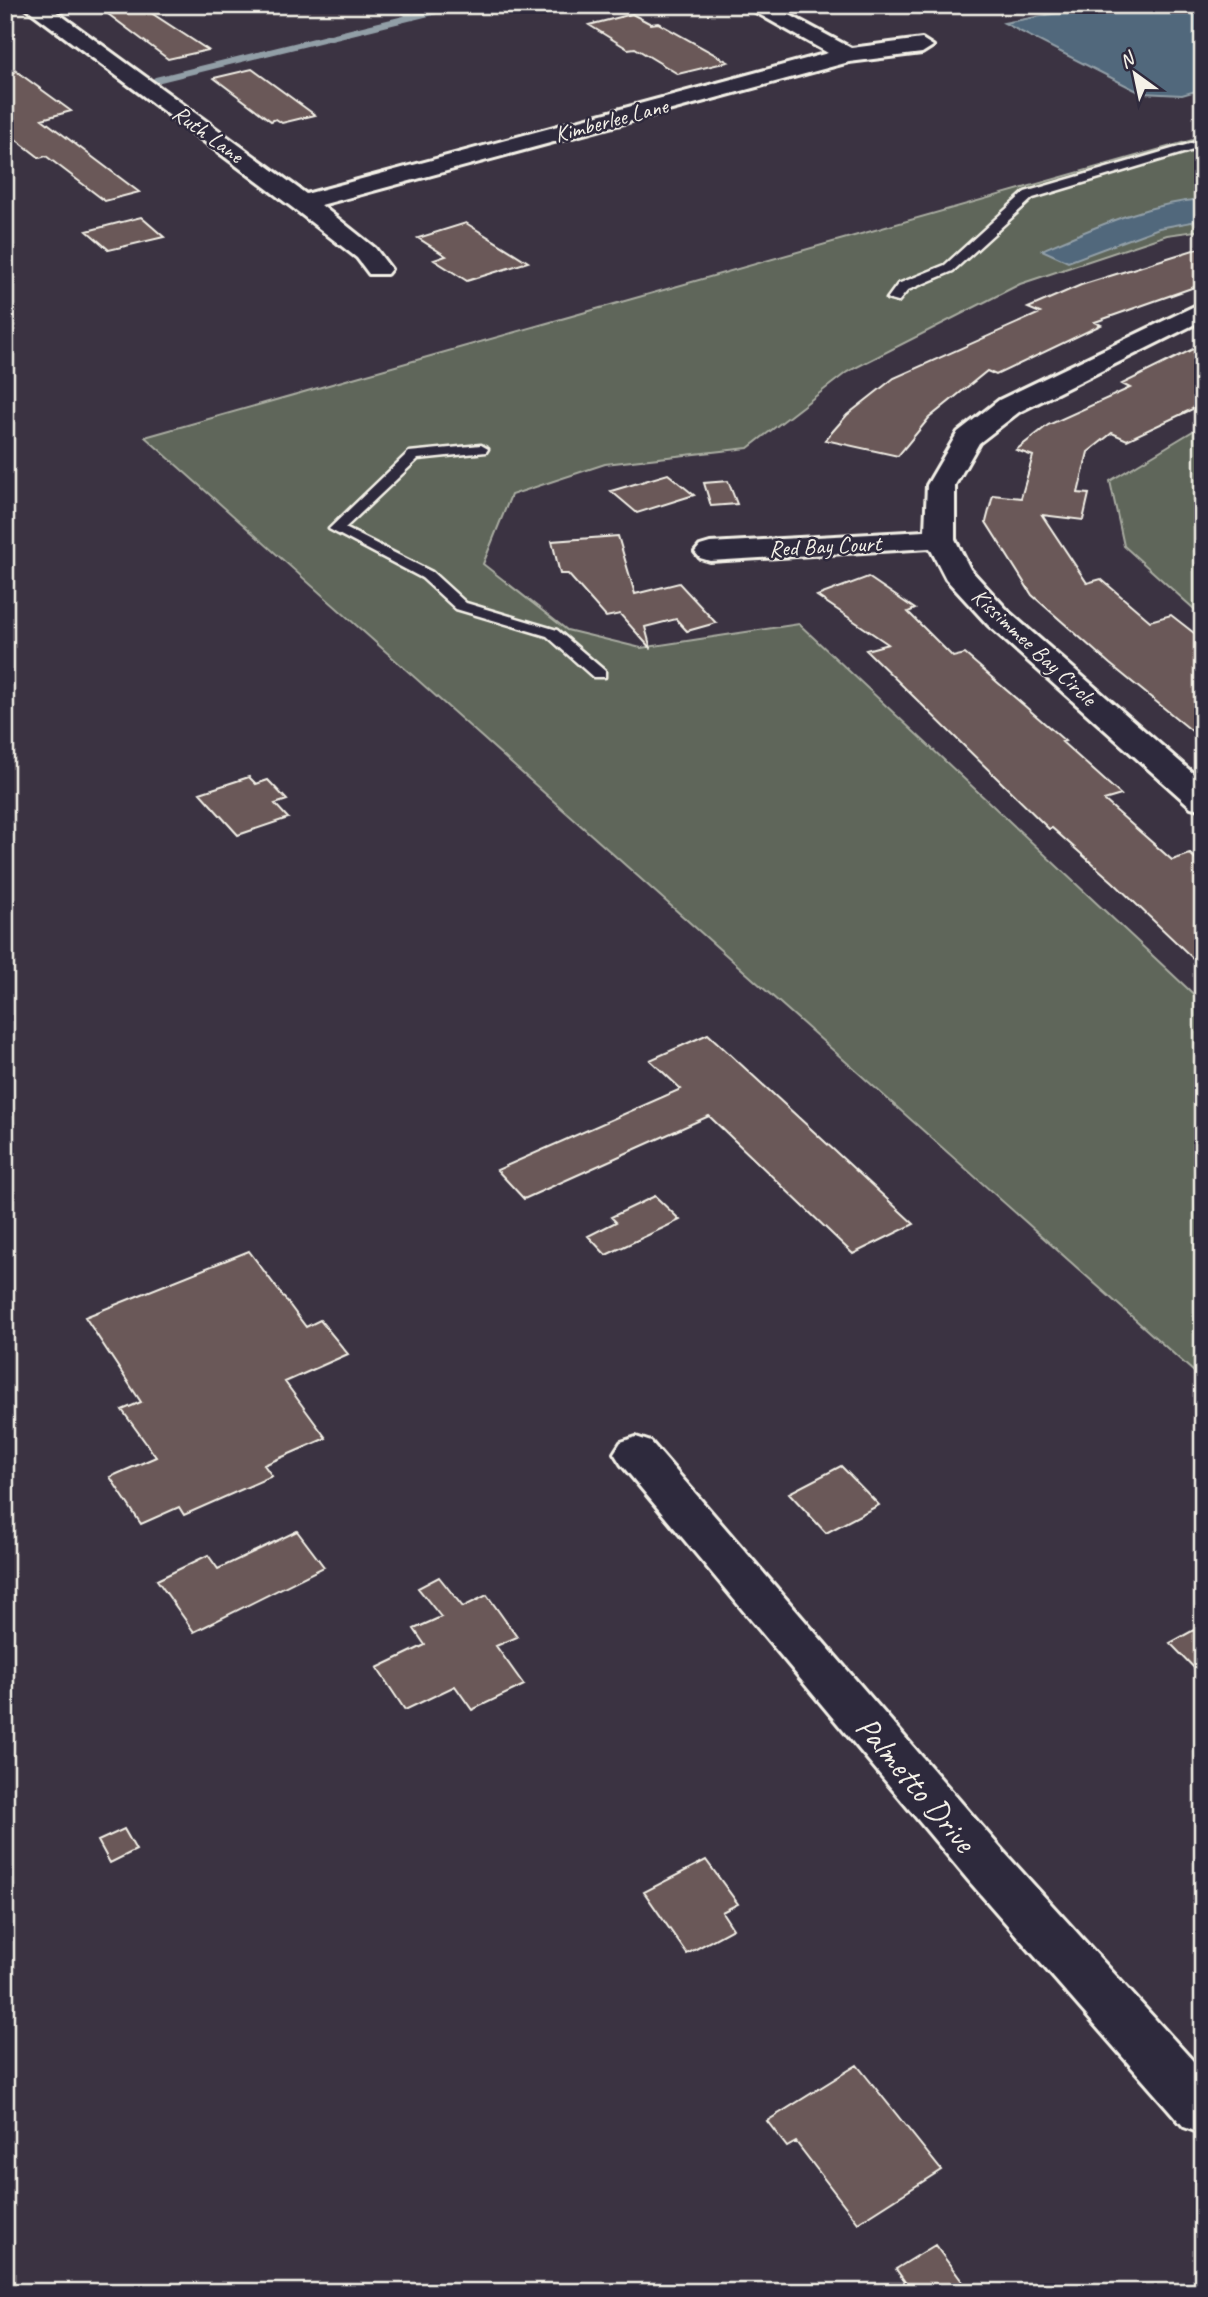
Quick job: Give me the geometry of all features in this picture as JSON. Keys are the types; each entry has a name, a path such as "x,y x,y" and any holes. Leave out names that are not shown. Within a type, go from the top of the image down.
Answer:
{"street":[{"name":"Ruth Lane","path":"33,5 302,203 366,253 378,269"},
{"path":"754,5 848,55"},
{"name":"Kimberlee Lane","path":"302,203 848,55 922,46"},
{"name":"Kissimmee Bay Circle","path":"1203,310 1009,406 968,438 941,485 940,540 957,573 999,619 1203,800"},
{"name":"Red Bay Court","path":"710,552 940,540"},
{"name":"Palmetto Drive","path":"636,1453 986,1866 1203,2110"}],"lane":[{"path":"894,299 903,287 949,268 1029,195 1203,143"},
{"path":"481,449 414,455 336,529 427,575 461,606 552,633 599,674"}],"green space":[{"path":"1203,137 1203,230 1167,235 1020,284 847,372 748,448 605,464 511,495 483,564 567,630 641,648 799,624 1203,1003 1203,1380 145,437"},
{"path":"1203,425 1203,617 1124,546 1110,481"}],"water":[{"path":"1100,5 1203,5 1203,89 1182,95 1141,93 1004,23"},
{"path":"1203,199 1203,220 1159,228 1068,262 1042,250 1141,211"}],"building":[{"path":"96,5 139,5 208,50 168,59"},
{"path":"632,14 651,24 658,23 728,62 678,74 635,48 628,49 589,25"},
{"path":"5,63 71,111 42,119 139,192 105,201 46,156 40,158 5,131"},
{"path":"252,69 315,115 282,123 276,119 271,121 214,78"},
{"path":"141,217 164,237 109,250 87,231"},
{"path":"466,223 528,262 467,281 434,260 446,256 418,238"},
{"path":"1203,247 1203,284 1095,322 1101,325 996,375 987,371 929,418 898,456 825,440 847,415 894,378 1040,313 1028,308 1081,285"},
{"path":"1203,344 1203,404 1127,440 1112,433 1088,452 1078,493 1089,494 1083,520 1042,515 1087,583 1101,579 1150,621 1171,615 1203,640 1203,740 1110,664 1032,595 986,522 993,495 1021,498 1033,456 1016,450 1048,425 1130,388 1122,384"},
{"path":"668,474 694,495 637,513 611,491"},
{"path":"728,481 737,504 711,506 704,483"},
{"path":"618,536 635,594 679,583 716,623 687,631 676,619 645,627 651,649 620,614 606,617 568,574 560,574 552,541"},
{"path":"868,577 915,609 908,612 953,657 965,654 1065,741 1062,742 1121,795 1104,800 1172,860 1190,854 1203,865 1203,968 1113,882 1052,828 1049,829 866,650 888,644 817,596"},
{"path":"249,777 256,784 268,780 287,800 275,804 288,818 238,835 200,793"},
{"path":"708,1034 914,1224 853,1254 709,1116 524,1199 497,1170 681,1089 650,1060"},
{"path":"655,1196 680,1220 606,1255 588,1236 616,1222 611,1217"},
{"path":"249,1251 306,1327 320,1320 348,1354 285,1382 326,1438 264,1465 272,1476 184,1515 179,1507 141,1524 110,1477 156,1457 122,1410 141,1402 85,1317"},
{"path":"841,1466 879,1505 826,1533 789,1493"},
{"path":"297,1531 324,1567 194,1632 157,1580 208,1555 218,1569"},
{"path":"439,1577 463,1607 487,1595 517,1637 496,1646 524,1685 472,1710 455,1686 405,1710 377,1668 425,1645 414,1629 441,1617 418,1588"},
{"path":"1203,1625 1203,1677 1170,1643"},
{"path":"124,1829 136,1850 110,1863 98,1841"},
{"path":"706,1860 738,1904 722,1912 733,1929 687,1954 644,1892"},
{"path":"857,2065 941,2170 858,2223 796,2142 787,2147 767,2121"},
{"path":"935,2245 970,2292 912,2292 896,2269"}],"waterway":[{"path":"393,5 413,17"},
{"path":"413,17 461,5"},
{"path":"156,80 413,17"}]}
